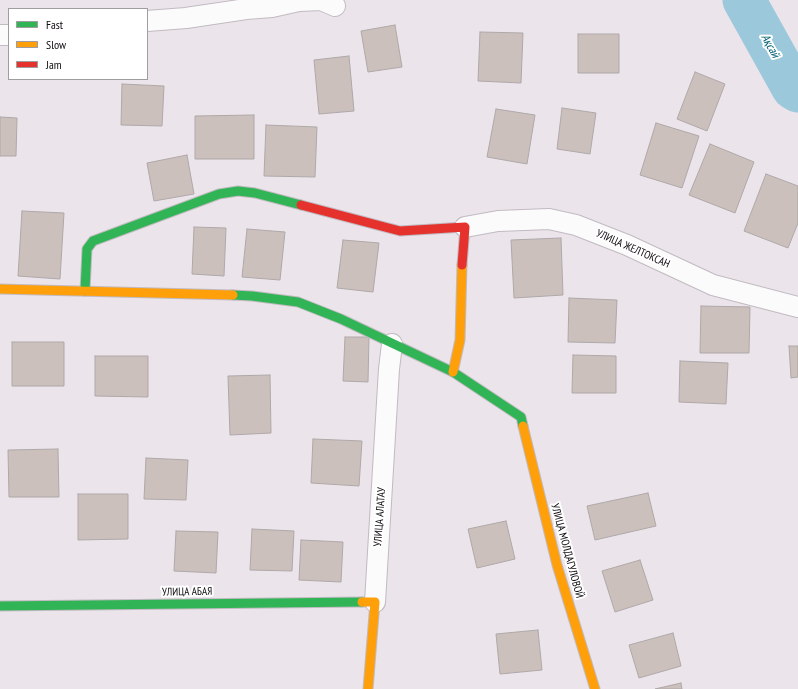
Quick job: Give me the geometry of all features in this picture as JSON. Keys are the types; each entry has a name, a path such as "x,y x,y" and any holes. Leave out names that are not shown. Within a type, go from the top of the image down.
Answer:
{"street":[{"path":"148,21 186,18 246,9 272,7 299,1 321,0 335,6"},
{"path":"0,289 252,296 298,302 341,320 453,372 460,340 463,242 465,227 400,231 255,193 238,190 219,194 93,241 87,249 85,291"},
{"name":"УЛИЦА ЖЕЛТОКСАН","path":"465,227 498,221 549,219 576,225 627,245 713,286 798,307"},
{"name":"УЛИЦА АЛАТАУ","path":"368,689 392,344"},
{"name":"УЛИЦА МОЛДАГУЛОВОЙ","path":"453,372 521,417 557,565 594,689"},
{"name":"УЛИЦА АБАЯ","path":"0,606 375,602"}],"building":[{"path":"395,25 402,67 368,72 361,31"},
{"path":"480,32 523,33 521,83 478,81"},
{"path":"578,34 619,34 619,73 578,73"},
{"path":"349,56 354,111 319,114 314,60"},
{"path":"695,72 725,84 707,131 677,119"},
{"path":"122,84 164,86 162,126 121,125"},
{"path":"562,108 596,113 590,154 557,149"},
{"path":"496,109 535,115 527,164 487,157"},
{"path":"254,115 254,159 195,159 195,116"},
{"path":"0,117 17,118 16,156 0,156"},
{"path":"656,123 699,136 682,188 640,175"},
{"path":"266,125 317,127 315,177 264,176"},
{"path":"710,144 754,162 735,213 689,195"},
{"path":"187,155 194,194 154,201 147,163"},
{"path":"766,174 798,186 798,223 788,248 744,231"},
{"path":"22,211 64,213 60,279 18,276"},
{"path":"194,227 226,228 224,276 192,274"},
{"path":"247,229 285,232 280,280 242,277"},
{"path":"561,238 563,295 514,298 511,240"},
{"path":"343,240 379,243 373,292 337,288"},
{"path":"569,298 617,300 615,343 568,342"},
{"path":"701,306 750,307 749,353 700,353"},
{"path":"345,337 369,337 368,382 343,381"},
{"path":"12,342 64,342 64,386 12,386"},
{"path":"789,346 798,346 798,377 791,378"},
{"path":"573,355 616,356 616,393 572,393"},
{"path":"95,356 148,356 148,397 95,396"},
{"path":"680,361 728,363 726,404 679,402"},
{"path":"270,375 271,433 230,435 228,376"},
{"path":"313,439 362,441 359,486 311,483"},
{"path":"58,449 59,497 9,497 8,450"},
{"path":"146,458 188,460 186,500 144,499"},
{"path":"648,493 656,526 595,540 587,506"},
{"path":"78,494 128,494 128,539 78,540"},
{"path":"506,521 515,559 477,568 468,529"},
{"path":"252,529 294,531 292,571 250,570"},
{"path":"176,531 218,532 216,573 174,571"},
{"path":"301,540 343,542 341,582 299,580"},
{"path":"640,560 653,600 615,612 602,571"},
{"path":"538,630 542,670 500,674 496,634"},
{"path":"673,633 681,666 639,678 629,645"},
{"path":"681,683 682,689 655,689"}],"waterway":[{"name":"Ақсай","path":"744,0 793,88 798,91"}],"traffic: fast":[{"path":"85,291 87,249 93,241 219,194 238,191 255,193 301,205"},
{"path":"233,295 298,302 341,319 453,372 521,417 523,426"},
{"path":"0,606 362,602"}],"traffic: slow":[{"path":"453,372 460,340 462,265"},
{"path":"0,289 233,295"},
{"path":"523,426 557,565 595,689"},
{"path":"362,602 375,602 368,689"}],"traffic: jam":[{"path":"301,205 400,231 465,227 462,265"}]}
